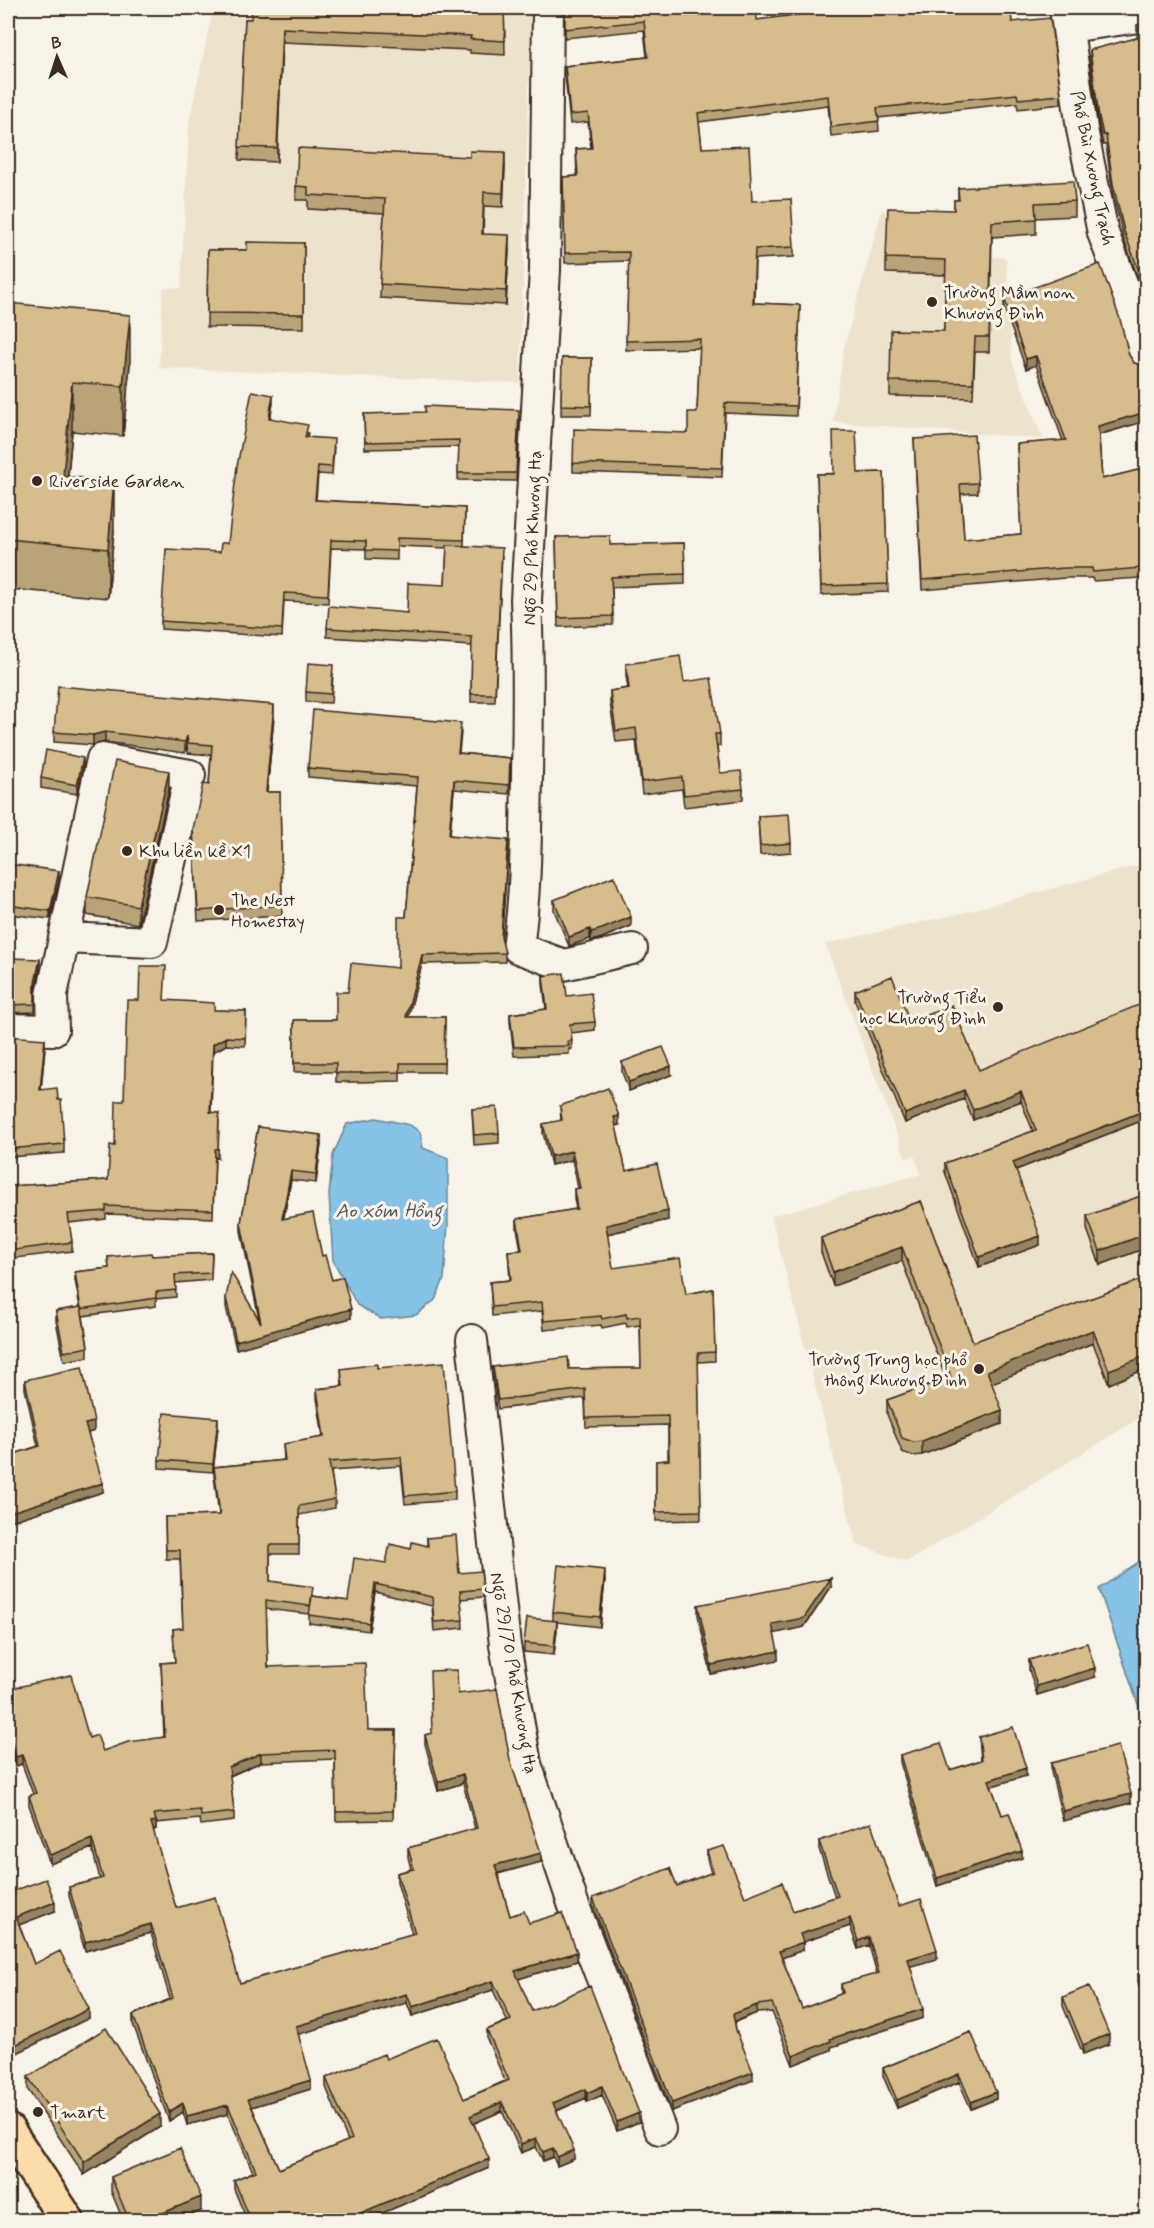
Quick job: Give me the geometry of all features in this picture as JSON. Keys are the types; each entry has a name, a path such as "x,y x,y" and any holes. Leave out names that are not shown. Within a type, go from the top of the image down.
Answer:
{"main road":[{"path":"8,2137 67,2220"}],"street":[{"name":"Ngõ 29 Phố Khương Hạ","path":"548,8 545,270 526,600 529,652 527,800 523,910 518,948 564,964 632,949"},
{"path":"1067,17 1146,16"},
{"name":"Phố Bùi Xương Trạch","path":"1067,17 1082,129 1103,233 1137,323 1146,360"},
{"path":"8,1029 53,1030 52,995 64,938 102,759 190,775 152,942 64,938"},
{"name":"Ngõ 29/70 Phố Khương Hạ","path":"472,1340 504,1633 526,1764 574,1906 660,2129"}],"shaded area":[{"path":"213,8 531,8 520,383 159,368 163,288 181,288 189,123"},
{"name":"Trường Mầm non Khương Đình","path":"882,210 946,213 992,257 1006,258 1012,361 1043,439 833,422 844,347"},
{"path":"1146,863 1146,1414 907,1562 856,1544 771,1216 921,1174 914,1155 906,1159 825,944 954,915"}],"water":[{"name":"Ao xóm Hồng","path":"376,1118 410,1125 420,1132 423,1148 448,1158 448,1224 444,1279 435,1300 416,1315 381,1319 357,1305 333,1260 329,1195 333,1155 347,1124"},
{"path":"1146,1557 1146,1728 1099,1589"}],"building":[{"path":"252,8 504,8 505,41 470,39 471,36 282,28 277,148 239,147 245,19 251,19"},
{"path":"565,8 686,8 687,16 756,9 757,20 819,12 818,8 1010,8 1012,22 1050,18 1061,95 1018,99 1017,94 877,108 879,121 831,127 828,96 698,113 702,148 749,146 752,201 791,199 794,247 755,249 753,303 800,305 796,406 725,403 722,468 573,463 574,429 688,433 688,412 697,412 700,339 626,341 629,252 565,253 563,177 578,176 576,149 592,148 588,113 570,115 565,66 648,57 644,21 565,29"},
{"path":"1146,23 1146,268 1139,271 1124,231 1113,184 1106,135 1103,135 1099,117 1090,50 1140,37 1137,25"},
{"path":"298,148 470,157 470,151 505,152 503,193 484,192 482,234 509,235 506,291 380,284 385,199 308,195 308,187 296,186"},
{"path":"1073,181 1075,201 1035,203 1036,219 992,222 989,337 975,337 973,383 890,381 891,330 944,331 946,260 886,258 888,208 954,210 954,200 959,200 958,188"},
{"path":"247,242 304,243 304,314 207,313 208,250 247,250"},
{"path":"1100,264 1120,319 1129,355 1134,363 1146,366 1146,412 1098,426 1102,479 1146,468 1146,590 1141,568 1093,572 1092,568 1065,568 922,580 914,439 974,435 978,483 960,484 964,539 1021,534 1017,444 1066,440 1036,356 1026,359 1004,298"},
{"name":"Riverside Garden","path":"8,303 130,315 123,386 72,382 63,476 114,481 108,549 8,539"},
{"path":"562,358 592,358 591,406 561,405"},
{"path":"252,391 273,395 269,418 308,425 305,437 334,439 332,467 318,466 315,500 465,508 464,540 397,538 397,551 366,550 366,541 331,540 328,595 284,593 282,629 161,621 166,549 220,552 221,543 228,543 237,466"},
{"path":"425,406 519,410 516,473 458,473 459,440 365,442 364,414 425,412"},
{"path":"833,431 856,431 858,473 884,472 888,584 821,586 817,474 834,474"},
{"path":"610,536 610,545 684,543 685,574 611,577 613,616 558,618 556,537"},
{"path":"447,545 502,548 495,694 471,694 472,637 327,628 329,606 407,613 408,583 445,585"},
{"path":"680,656 684,682 711,678 720,734 715,734 720,773 741,771 743,789 684,795 682,777 642,782 636,728 616,731 610,691 629,688 626,664"},
{"path":"308,663 333,665 331,694 306,692"},
{"path":"58,686 274,705 266,792 280,792 282,905 198,911 193,829 203,784 209,785 212,745 188,743 187,736 185,742 105,732 93,735 54,732"},
{"path":"313,710 461,723 458,753 510,758 509,785 454,780 449,835 508,840 501,937 505,953 422,955 406,1017 445,1017 444,1063 400,1063 400,1072 336,1073 336,1063 294,1063 294,1020 336,1020 336,992 348,992 351,963 398,968 398,917 406,917 418,777 308,768"},
{"path":"46,750 83,758 77,785 41,778"},
{"name":"Khu liền kề X1","path":"115,761 169,771 138,906 87,897"},
{"path":"789,814 791,843 760,846 758,816"},
{"path":"8,864 59,871 50,911 8,905"},
{"path":"614,876 631,917 602,929 591,932 590,929 569,937 554,900"},
{"path":"8,958 40,959 35,983 35,1004 8,1005"},
{"path":"140,966 166,966 164,1000 214,1003 214,1010 246,1011 245,1038 226,1037 213,1044 210,1112 219,1113 213,1210 106,1206 106,1211 68,1214 72,1242 8,1251 8,1149 10,1186 108,1180 110,1145 115,1146 116,1101 124,1101 127,1000 139,1000"},
{"path":"564,973 567,996 591,993 595,1022 570,1024 572,1041 568,1041 569,1046 514,1047 510,1014 547,1009 543,976"},
{"path":"892,976 910,1022 952,1005 979,1070 1146,1002 1146,1110 1013,1162 1040,1236 979,1257 945,1163 1036,1130 1021,1091 973,1110 964,1090 905,1114 855,991"},
{"path":"8,1036 45,1039 40,1090 57,1088 58,1100 61,1100 64,1144 8,1149"},
{"path":"663,1047 671,1066 629,1082 622,1062"},
{"path":"608,1088 619,1116 614,1117 626,1171 657,1164 668,1211 606,1225 613,1268 680,1258 686,1294 713,1289 715,1352 698,1353 701,1511 656,1512 656,1461 669,1460 668,1416 586,1418 585,1389 498,1400 493,1367 568,1357 569,1369 641,1368 640,1316 627,1318 626,1314 602,1319 601,1316 544,1321 542,1302 492,1307 490,1282 511,1280 508,1251 522,1250 517,1219 577,1209 574,1189 580,1188 572,1151 551,1156 543,1124 562,1120 560,1106"},
{"path":"497,1107 499,1133 474,1135 472,1109"},
{"path":"258,1127 321,1135 316,1174 291,1171 282,1219 313,1213 322,1256 325,1255 332,1280 343,1277 351,1309 236,1341 226,1298 231,1272 261,1323 241,1223"},
{"path":"1146,1194 1146,1234 1100,1251 1087,1216"},
{"path":"921,1201 973,1342 1146,1278 1146,1352 1143,1357 1109,1370 1093,1330 987,1371 1002,1410 922,1441 913,1442 902,1438 887,1400 951,1377 902,1247 833,1272 821,1238"},
{"path":"151,1253 152,1256 212,1253 211,1273 175,1275 176,1290 156,1292 156,1298 81,1309 75,1272 109,1268 108,1257"},
{"path":"81,1307 88,1347 64,1352 56,1311"},
{"path":"444,1362 455,1491 405,1496 401,1457 329,1462 335,1499 299,1506 299,1545 270,1545 270,1581 313,1587 310,1606 266,1600 268,1667 365,1663 368,1730 396,1730 393,1811 336,1812 335,1750 261,1753 229,1767 234,1812 201,1816 200,1810 154,1814 156,1821 151,1822 176,1908 215,1897 240,1983 415,1933 397,1873 414,1869 408,1848 477,1828 463,1774 438,1782 425,1735 432,1733 430,1671 457,1670 458,1694 497,1689 510,1760 541,1853 495,1865 510,1916 524,1911 529,1923 562,1913 577,1952 515,1971 532,2011 590,1986 639,2113 617,2122 602,2086 587,2093 586,2089 553,2103 574,2150 557,2157 553,2148 543,2152 536,2138 521,2144 502,2102 470,2116 489,2159 344,2220 251,2220 234,2180 256,2171 228,2105 187,2116 183,2103 169,2112 133,2015 173,1998 151,1924 85,1942 69,1887 103,1878 92,1839 50,1855 29,1796 36,1793 22,1755 16,1757 8,1728 8,1689 71,1675 89,1738 97,1735 103,1751 128,1742 165,1737 161,1663 175,1662 173,1629 183,1628 180,1550 166,1550 165,1517 220,1515 214,1467 285,1460 283,1444 324,1437 317,1389 343,1386 341,1369 377,1364 377,1368","holes":["493,1981 511,2020 487,2030 509,2080 464,2099 437,2038 386,2059 384,2054 326,2078 352,2139 279,2169 248,2099 311,2080 296,2026 407,1994 412,2007"]},
{"path":"82,1367 94,1422 85,1424 103,1483 8,1513 8,1456 40,1446 25,1380"},
{"path":"164,1413 218,1418 213,1464 159,1460"},
{"path":"456,1535 459,1573 481,1571 483,1589 460,1591 463,1620 434,1622 432,1597 375,1584 369,1623 309,1615 312,1596 348,1601 354,1558 386,1563 390,1544 411,1549 412,1542 428,1546 427,1538"},
{"path":"558,1565 605,1570 600,1617 553,1612"},
{"path":"831,1578 804,1618 772,1624 778,1651 711,1665 698,1605"},
{"path":"527,1618 557,1621 554,1646 524,1643"},
{"path":"1087,1643 1095,1668 1037,1686 1029,1660"},
{"path":"1013,1727 1026,1768 989,1780 1002,1815 1009,1813 1022,1851 937,1878 900,1755 941,1743 950,1770 982,1760 979,1737"},
{"path":"1118,1746 1131,1794 1063,1811 1051,1763"},
{"path":"871,1823 899,1906 921,1899 937,1950 908,1959 923,2009 830,2039 831,2041 793,2056 772,2003 757,2005 733,2014 736,2030 753,2072 672,2103 593,1898 670,1868 677,1886 713,1872 707,1851 724,1846 745,1897 782,1882 793,1911 838,1896 819,1841","holes":["850,1918 858,1941 869,1937 879,1973 841,1984 843,1993 802,2009 779,1951 803,1942 800,1934"]},
{"path":"46,1879 55,1902 16,1917 34,1964 60,1951 89,2009 15,2045 8,2029 8,1893"},
{"path":"1146,1971 1146,1998 1138,1974"},
{"path":"1089,1986 1109,2034 1083,2045 1063,1997"},
{"path":"106,2028 160,2114 84,2162 28,2077"},
{"path":"971,2032 996,2092 971,2102 959,2074 897,2100 883,2068"},
{"path":"180,2148 201,2197 146,2220 129,2220 111,2177"}],"place":[{"name":"Trường Mầm non Khương Đình","path":"932,302"},
{"name":"Riverside Garden","path":"37,481"},
{"name":"Khu liền kề X1","path":"127,851"},
{"name":"The Nest Homestay","path":"219,910"},
{"name":"Trường Tiểu học Khương Đình","path":"998,1007"},
{"name":"Trường Trung học phổ thông Khương Đình","path":"979,1369"},
{"name":"Tmart","path":"38,2112"}]}
